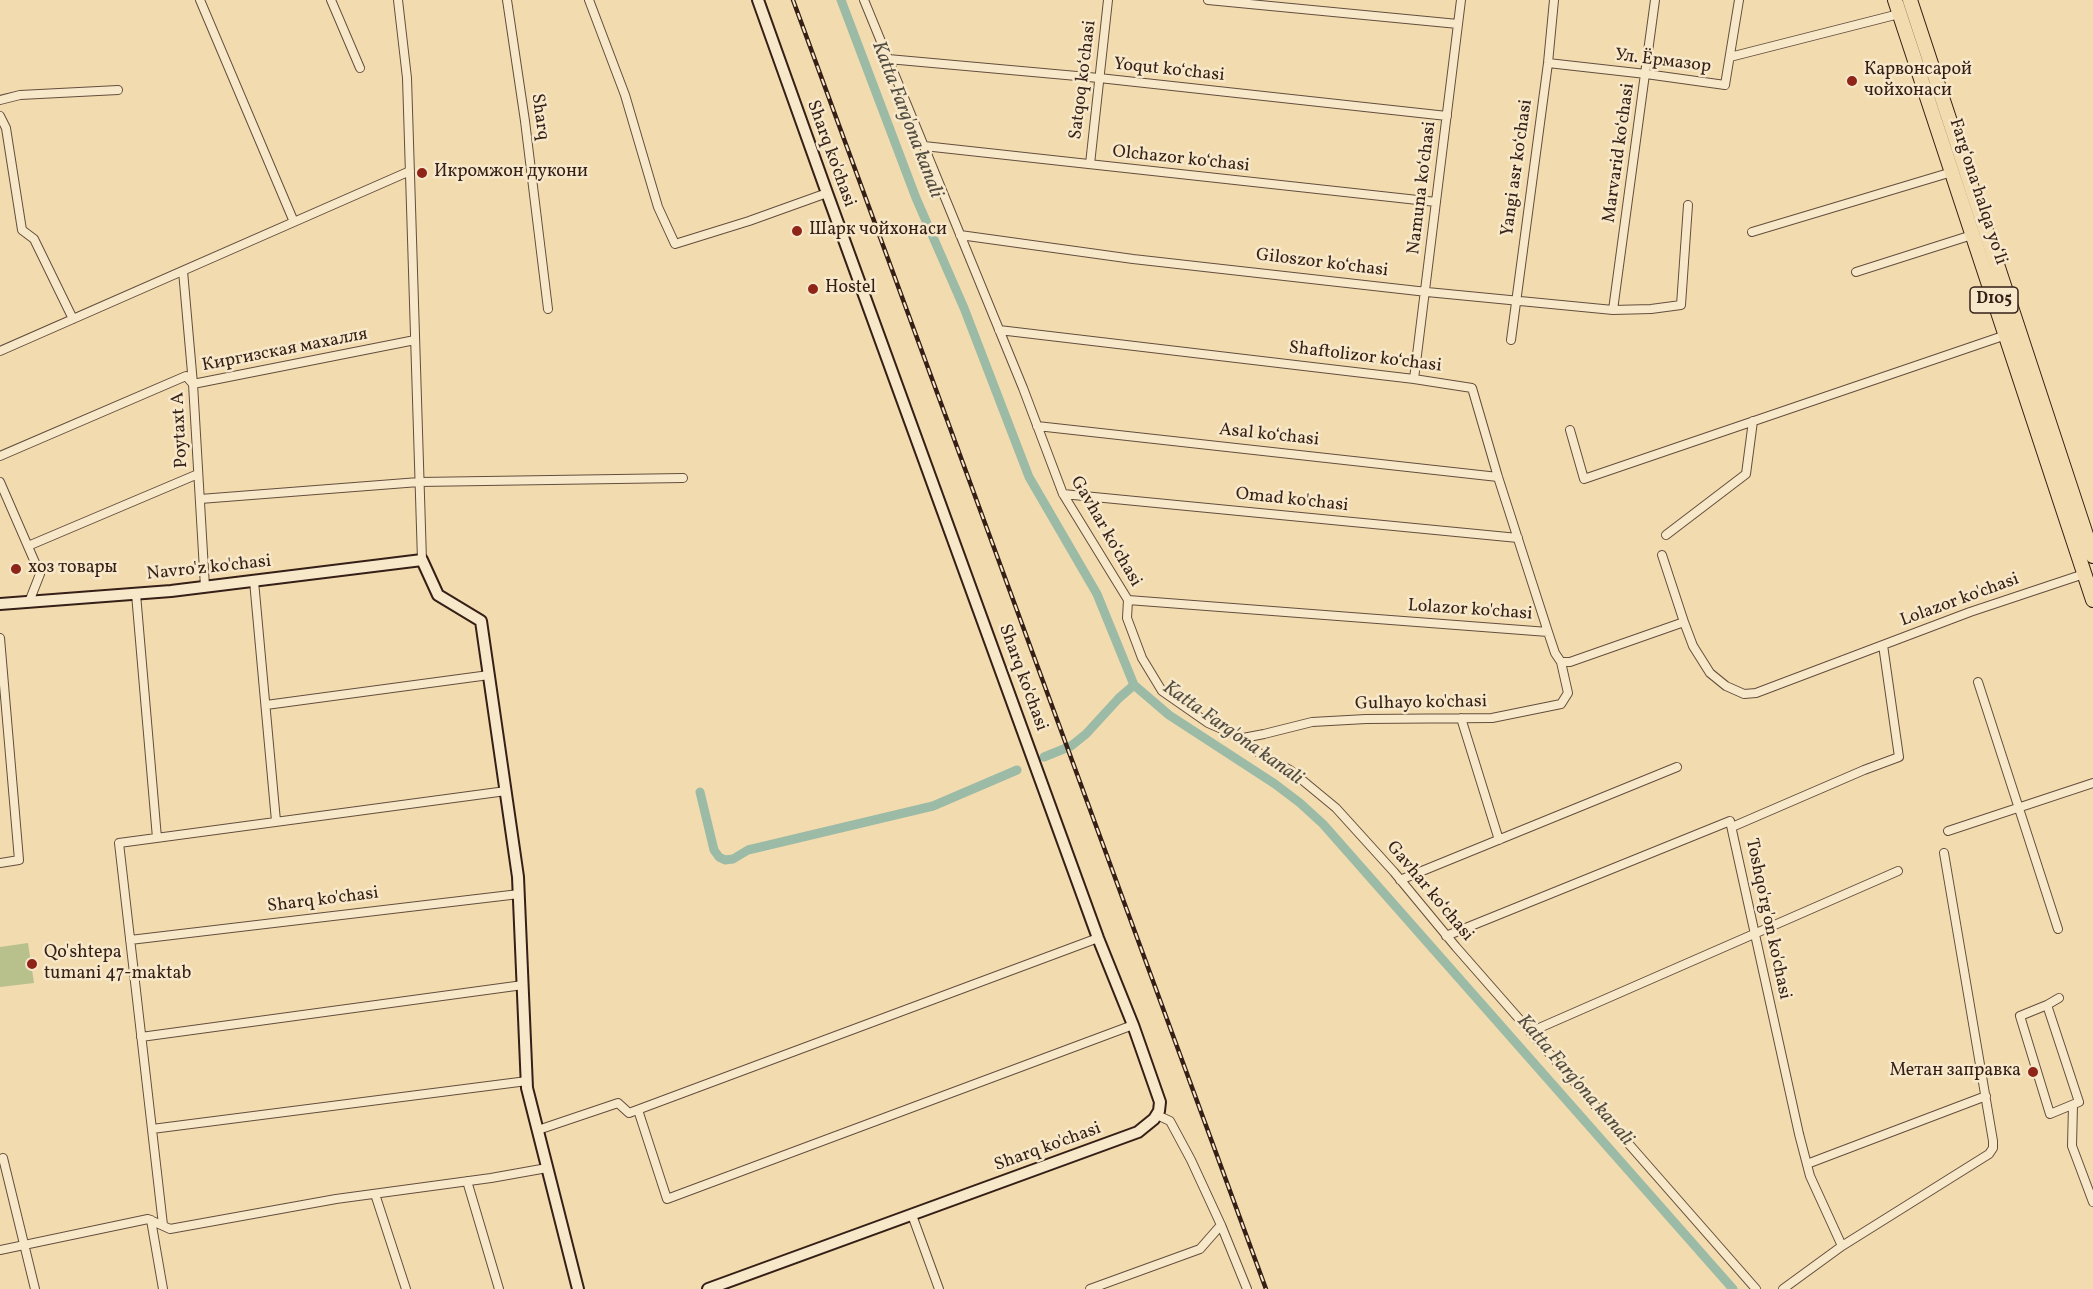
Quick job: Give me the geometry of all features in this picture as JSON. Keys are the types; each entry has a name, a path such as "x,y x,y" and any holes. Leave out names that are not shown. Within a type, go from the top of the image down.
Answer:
{"highway":[{"name":"Farg‘ona halqa yo‘li","path":"1895,0 1972,235 1991,269 2006,335 2093,600"},
{"name":"Farg‘ona halqa yo‘li","path":"1910,0 1991,269 2093,556"}],"main road":[{"name":"Sharq ko'chasi","path":"708,1289 1138,1132 1148,1126 1157,1115 1160,1102 1133,1025 1098,938 758,0"},
{"name":"Navro'z ko'chasi","path":"0,604 205,587 422,560"},
{"path":"422,560 438,595 481,621 518,877 527,1081 578,1289"}],"street":[{"path":"200,0 294,222"},
{"path":"331,0 360,68"},
{"path":"398,0 406,78 410,171 422,560"},
{"name":"Sharq","path":"507,0 548,309"},
{"path":"589,0 625,95 658,207 675,244 827,193"},
{"name":"Gavhar koʻchasi","path":"864,0 999,330 1063,494 1128,600 1127,618 1142,658 1162,691 1208,723 1238,736 1254,750 1290,770 1336,808 1756,1289"},
{"name":"Satqoq koʻchasi","path":"1090,164 1108,0"},
{"path":"1208,0 1458,24"},
{"name":"Namuna koʻchasi","path":"1414,379 1461,0"},
{"name":"Yangi asr koʻchasi","path":"1511,340 1548,63 1554,0"},
{"name":"Marvarid koʻchasi","path":"1613,310 1655,0"},
{"name":"Ул. Ёрмазор","path":"1548,63 1725,85 1739,0"},
{"path":"1730,57 1899,14"},
{"name":"Yoqut koʻchasi","path":"888,59 1100,78 1446,116"},
{"path":"0,100 20,95 118,90"},
{"path":"0,116 6,128 22,230 34,238 73,319"},
{"name":"Olchazor koʻchasi","path":"924,147 1436,202"},
{"path":"0,351 410,171"},
{"path":"1752,232 1952,172"},
{"name":"Giloszor koʻchasi","path":"960,235 1133,259 1426,292 1613,310 1651,309 1681,305 1688,205"},
{"path":"1856,272 1972,235"},
{"name":"Poytaxt A","path":"183,271 193,384 205,587"},
{"name":"Shaftolizor koʻchasi","path":"999,330 1414,379 1472,388 1548,632"},
{"path":"1570,430 1584,478 2006,335"},
{"name":"Киргизская махалля","path":"0,456 186,376 193,384 416,340"},
{"path":"1665,535 1746,474 1753,421"},
{"name":"Asal koʻchasi","path":"1037,426 1498,477"},
{"path":"28,546 198,474"},
{"path":"200,498 419,482 683,478"},
{"path":"0,482 40,574 29,602"},
{"name":"Omad ko'chasi","path":"1063,494 1518,538"},
{"path":"1561,662 1570,662 1684,621 1662,555"},
{"name":"Lolazor ko'chasi","path":"1684,621 1693,646 1710,673 1726,686 1744,694 1756,693 1970,612 2084,574"},
{"path":"254,581 276,821"},
{"path":"136,594 157,838"},
{"name":"Lolazor ko'chasi","path":"1128,600 1548,632 1555,653 1561,662"},
{"path":"0,638 19,860 0,862"},
{"path":"1731,827 1899,757 1883,645"},
{"name":"Gulhayo ko'chasi","path":"1238,736 1243,738 1312,722 1492,718 1561,704 1568,693 1561,662"},
{"path":"266,705 489,675"},
{"path":"1978,682 2058,929"},
{"path":"1461,718 1498,840"},
{"path":"1401,880 1677,767"},
{"path":"1948,831 2093,783"},
{"path":"163,1225 119,843 506,791"},
{"name":"Toshqo'rg'on ko'chasi","path":"1446,936 1730,821 1810,1176 1842,1246"},
{"path":"1783,1289 1842,1246 1989,1154 1993,1148 1994,1141 1944,853"},
{"path":"1530,1032 1898,871"},
{"name":"Sharq ko'chasi","path":"130,940 519,894"},
{"path":"538,1130 618,1103 629,1113 638,1110 1098,938"},
{"path":"141,1037 523,985"},
{"path":"2047,1005 2079,1102 2050,1114 2020,1016 2060,998"},
{"path":"638,1110 667,1199 1133,1025"},
{"path":"152,1129 527,1081"},
{"path":"1807,1164 1986,1096"},
{"path":"2073,1105 2072,1146 2093,1202"},
{"path":"1157,1115 1170,1121 1191,1160 1221,1225 1246,1289"},
{"path":"3,1158 35,1289"},
{"path":"0,1250 151,1221 171,1229 375,1194 548,1168"},
{"path":"467,1181 499,1289"},
{"path":"375,1194 406,1289"},
{"path":"912,1215 939,1289"},
{"path":"151,1221 163,1289"},
{"path":"1090,1289 1200,1249 1221,1225"}],"green space":[{"path":"28,943 34,983 0,987 0,947"}],"waterway":[{"name":"Katta Farg'ona kanali","path":"841,0 916,198 964,308 1029,477 1097,594 1134,685 1169,715 1275,784 1323,824 1733,1289"},
{"path":"1044,757 1071,746 1086,734 1134,685"},
{"path":"700,792 714,850 719,857 725,860 733,859 748,850 933,806 1017,770"}],"railway":[{"path":"793,0 1266,1289"}],"place":[{"name":"Карвонсарой чойхонаси","path":"1852,81"},
{"name":"Икромжон дукони","path":"422,173"},
{"name":"Шарк чойхонаси","path":"797,231"},
{"name":"Hostel","path":"813,289"},
{"name":"хоз товары","path":"16,569"},
{"name":"Qo'shtepa tumani 47-maktab","path":"32,964"},
{"name":"Метан заправка","path":"2033,1072"}]}
